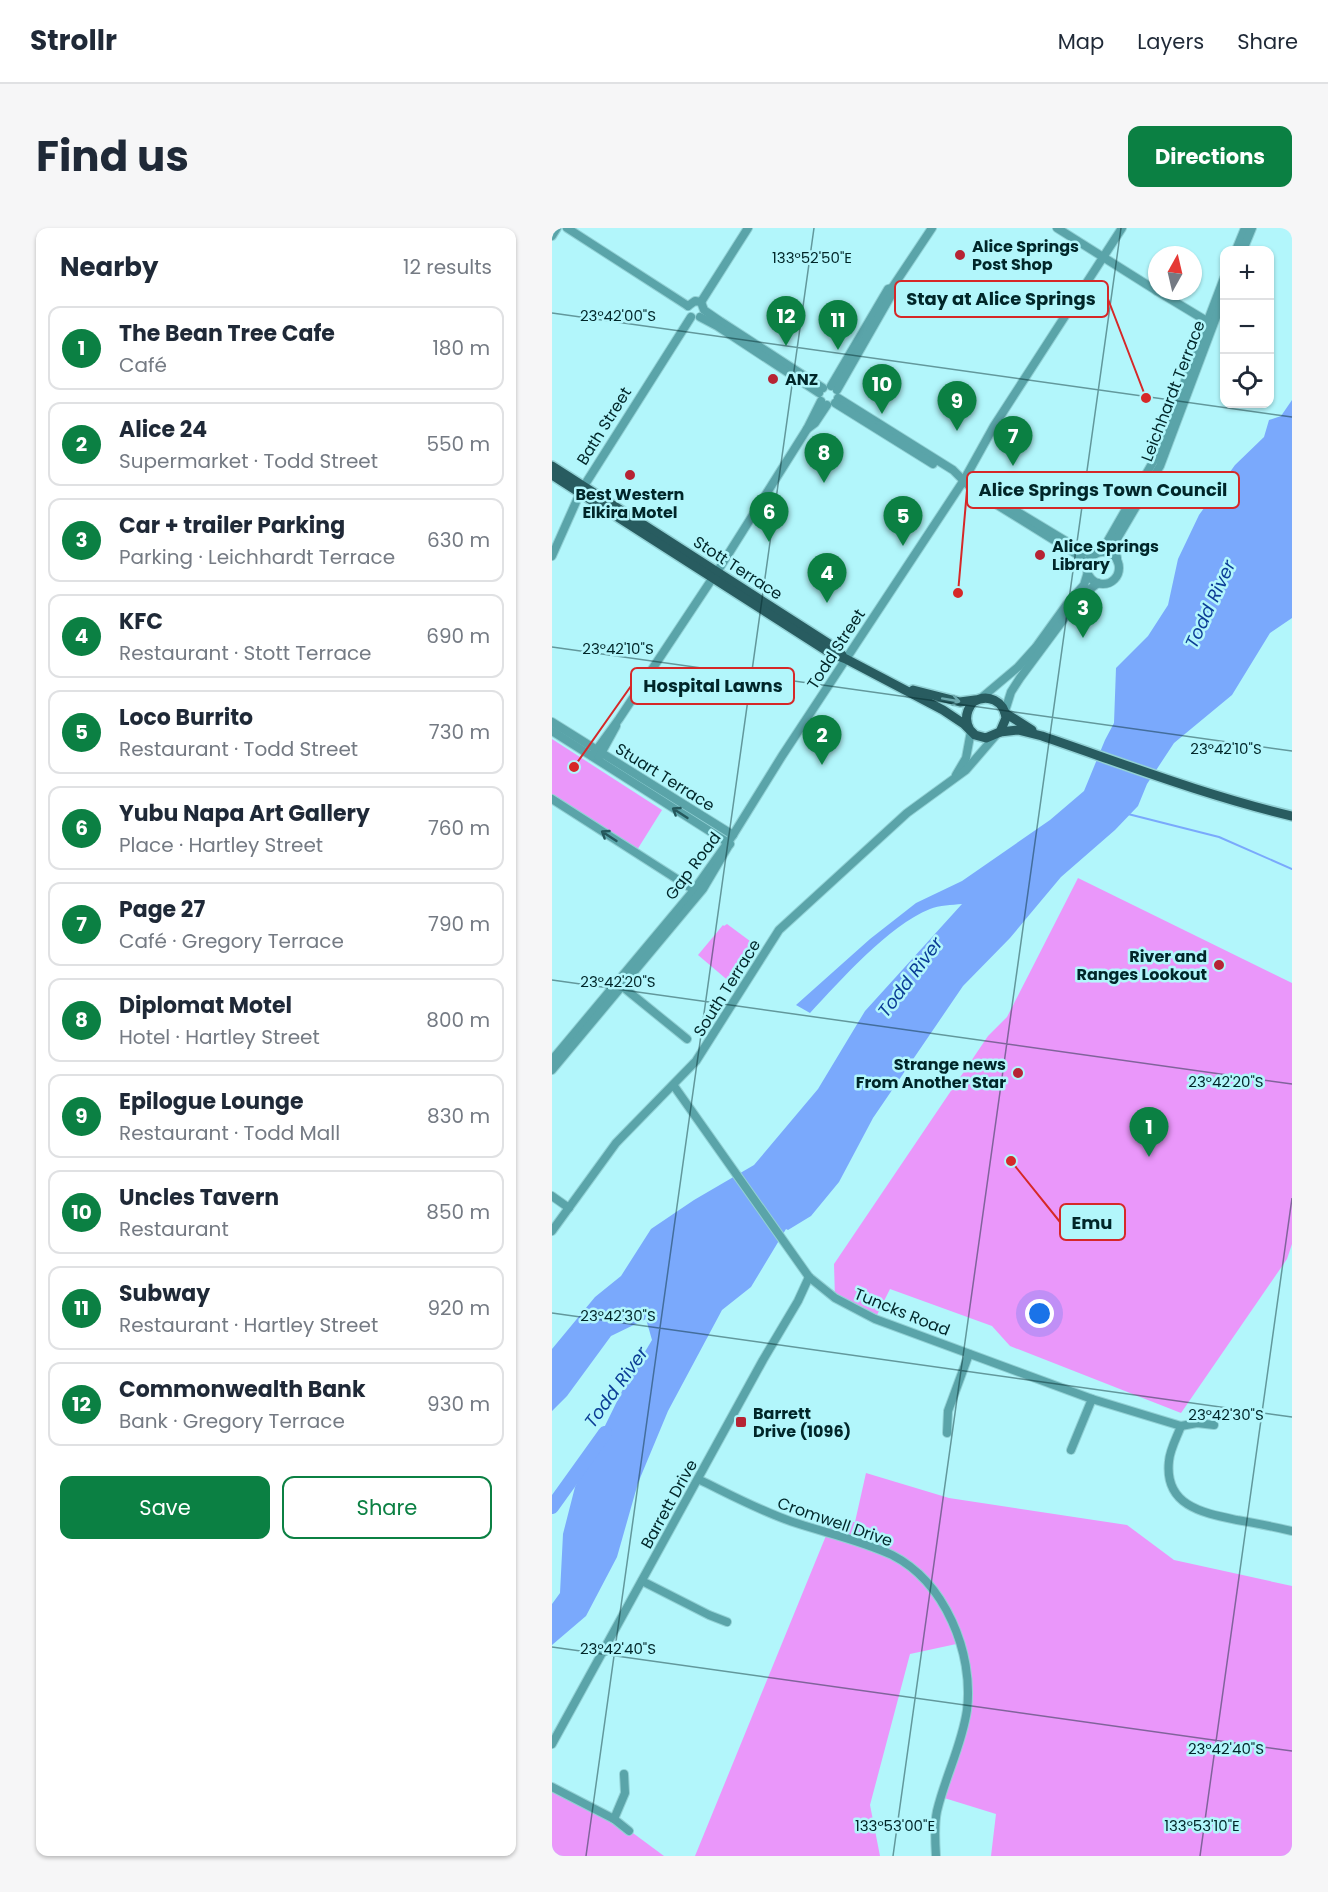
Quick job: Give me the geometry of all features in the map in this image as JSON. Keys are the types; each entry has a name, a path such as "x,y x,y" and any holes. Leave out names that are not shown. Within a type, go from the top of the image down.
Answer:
{"main road":[{"name":"Stott Terrace","path":"552,466 582,489 830,653 846,659 943,711 970,730"},
{"name":"Stott Terrace","path":"552,475 582,489"},
{"name":"Stott Terrace","path":"885,681 933,697 968,702 979,699"},
{"path":"1042,736 1005,712 999,702 993,699 979,699 969,707 966,719 970,730 981,737 992,737 999,733 1018,730 1042,736 1186,785 1292,816"},
{"path":"999,733 1005,723 1005,712"}],"street":[{"path":"552,236 557,228"},
{"path":"567,228 688,306"},
{"name":"Bath Street","path":"552,556 582,489 699,311 748,228"},
{"path":"597,754 829,396 888,289 892,288 932,228"},
{"path":"1058,228 1148,286"},
{"path":"1103,258 1122,228"},
{"path":"1238,246 1245,228"},
{"path":"1245,246 1252,228"},
{"name":"Todd Street","path":"734,835 964,480 994,426 1103,258"},
{"name":"Leichhardt Terrace","path":"1116,558 1114,544 1160,466 1220,291"},
{"path":"1172,300 1210,323"},
{"name":"Leichhardt Terrace","path":"1095,554 1106,544 1157,455 1210,323 1222,300"},
{"path":"688,306 695,301 699,311 829,396 951,474 964,480 1084,552 1110,553 1116,558 1120,570 1115,579 1107,583 1098,583 1092,579 1088,568 1078,555 973,490 964,480"},
{"path":"688,306 688,312 699,311"},
{"path":"979,699 1018,667 1036,647 1067,604 1084,585 1088,568 1095,554"},
{"path":"1005,712 1011,692 1020,678 1066,616 1086,592 1098,583"},
{"name":"Stuart Terrace","path":"552,722 728,843"},
{"name":"South Terrace","path":"949,783 966,758 970,730"},
{"name":"Stuart Terrace","path":"552,731 597,754 734,835"},
{"name":"South Terrace","path":"552,1230 593,1171 616,1143 696,1062 779,930 907,813 966,770 999,733"},
{"path":"552,799 694,890"},
{"name":"Gap Road","path":"620,984 734,835"},
{"name":"Gap Road","path":"552,1070 620,984 703,889 728,843"},
{"path":"620,984 687,1040"},
{"name":"Gap Road","path":"552,1060 605,1002"},
{"name":"Tuncks Road","path":"674,1086 809,1277 835,1298 858,1310 969,1354 1092,1398 1181,1426 1214,1425"},
{"path":"552,1196 568,1208"},
{"name":"Barrett Drive","path":"552,1744 798,1301 809,1277"},
{"path":"947,1433 948,1411 969,1354"},
{"path":"1071,1450 1092,1398"},
{"path":"1181,1426 1169,1458 1168,1468 1174,1490 1179,1498 1201,1512 1292,1531"},
{"name":"Cromwell Drive","path":"698,1479 761,1510 872,1546 894,1556 921,1575 942,1605 964,1651 967,1698 963,1727 936,1813 936,1856"},
{"path":"642,1581 708,1615 727,1622"},
{"path":"614,1819 625,1793 624,1774"},
{"path":"552,1787 614,1819 629,1831"}],"shaded area":[{"path":"552,739 662,810 637,850 552,795"},
{"path":"1078,878 1292,983 1292,1244 1287,1259 1181,1413 1010,1346 992,1326 890,1289 875,1319 835,1298 834,1264 988,1036 1007,1017"},
{"path":"727,924 758,947 731,983 698,955 723,925"},
{"path":"866,1473 949,1498 1127,1525 1174,1560 1292,1586 1292,1856 991,1856 996,1814 941,1797 967,1711 961,1643 910,1654 870,1805 880,1856 695,1856 832,1521 855,1522"},
{"path":"552,1787 614,1819 664,1856 552,1856"}],"water":[{"path":"1292,400 1292,618 1270,633 1232,695 1174,743 1147,784 1138,806 1115,830 1061,877 1010,938 963,986 873,1118 839,1182 811,1216 788,1230 786,1229 751,1287 722,1310 668,1411 638,1483 617,1557 586,1616 552,1645 552,1604 560,1593 563,1534 575,1487 625,1385 652,1340 646,1319 611,1336 567,1396 552,1411 552,1349 595,1297 621,1276 651,1229 694,1200 754,1165 818,1089 865,1011 962,904 934,908 914,917 898,928 866,955 810,1013 796,1005 870,939 916,903 962,881 1050,820 1084,791 1114,723 1116,668 1148,636 1168,605 1178,559 1199,515 1235,465 1264,437 1269,420 1281,416"}],"waterway":[{"path":"1128,814 1219,837 1292,869"},
{"name":"Todd River","path":"552,1507 605,1433"}],"place":[{"name":"Alice Springs Post Shop","path":"960,255"},
{"name":"Commonwealth Bank","path":"786,346"},
{"name":"Subway","path":"838,350"},
{"name":"ANZ","path":"773,379"},
{"name":"Stay at Alice Springs","path":"1146,398"},
{"name":"Uncles Tavern","path":"882,414"},
{"name":"Epilogue Lounge","path":"957,431"},
{"name":"Page 27","path":"1013,466"},
{"name":"Best Western Elkira Motel","path":"630,475"},
{"name":"Diplomat Motel","path":"824,483"},
{"name":"Yubu Napa Art Gallery","path":"769,542"},
{"name":"Loco Burrito","path":"903,546"},
{"name":"Alice Springs Library","path":"1040,555"},
{"name":"Alice Springs Town Council","path":"958,593"},
{"name":"KFC","path":"827,603"},
{"name":"Car + trailer Parking","path":"1083,638"},
{"name":"Alice 24","path":"822,765"},
{"name":"Hospital Lawns","path":"574,767"},
{"name":"River and Ranges Lookout","path":"1219,965"},
{"name":"Strange news From Another Star","path":"1018,1073"},
{"name":"The Bean Tree Cafe","path":"1149,1157"},
{"name":"Emu","path":"1011,1161"},
{"name":"Barrett Drive (1096)","path":"741,1422"}]}
